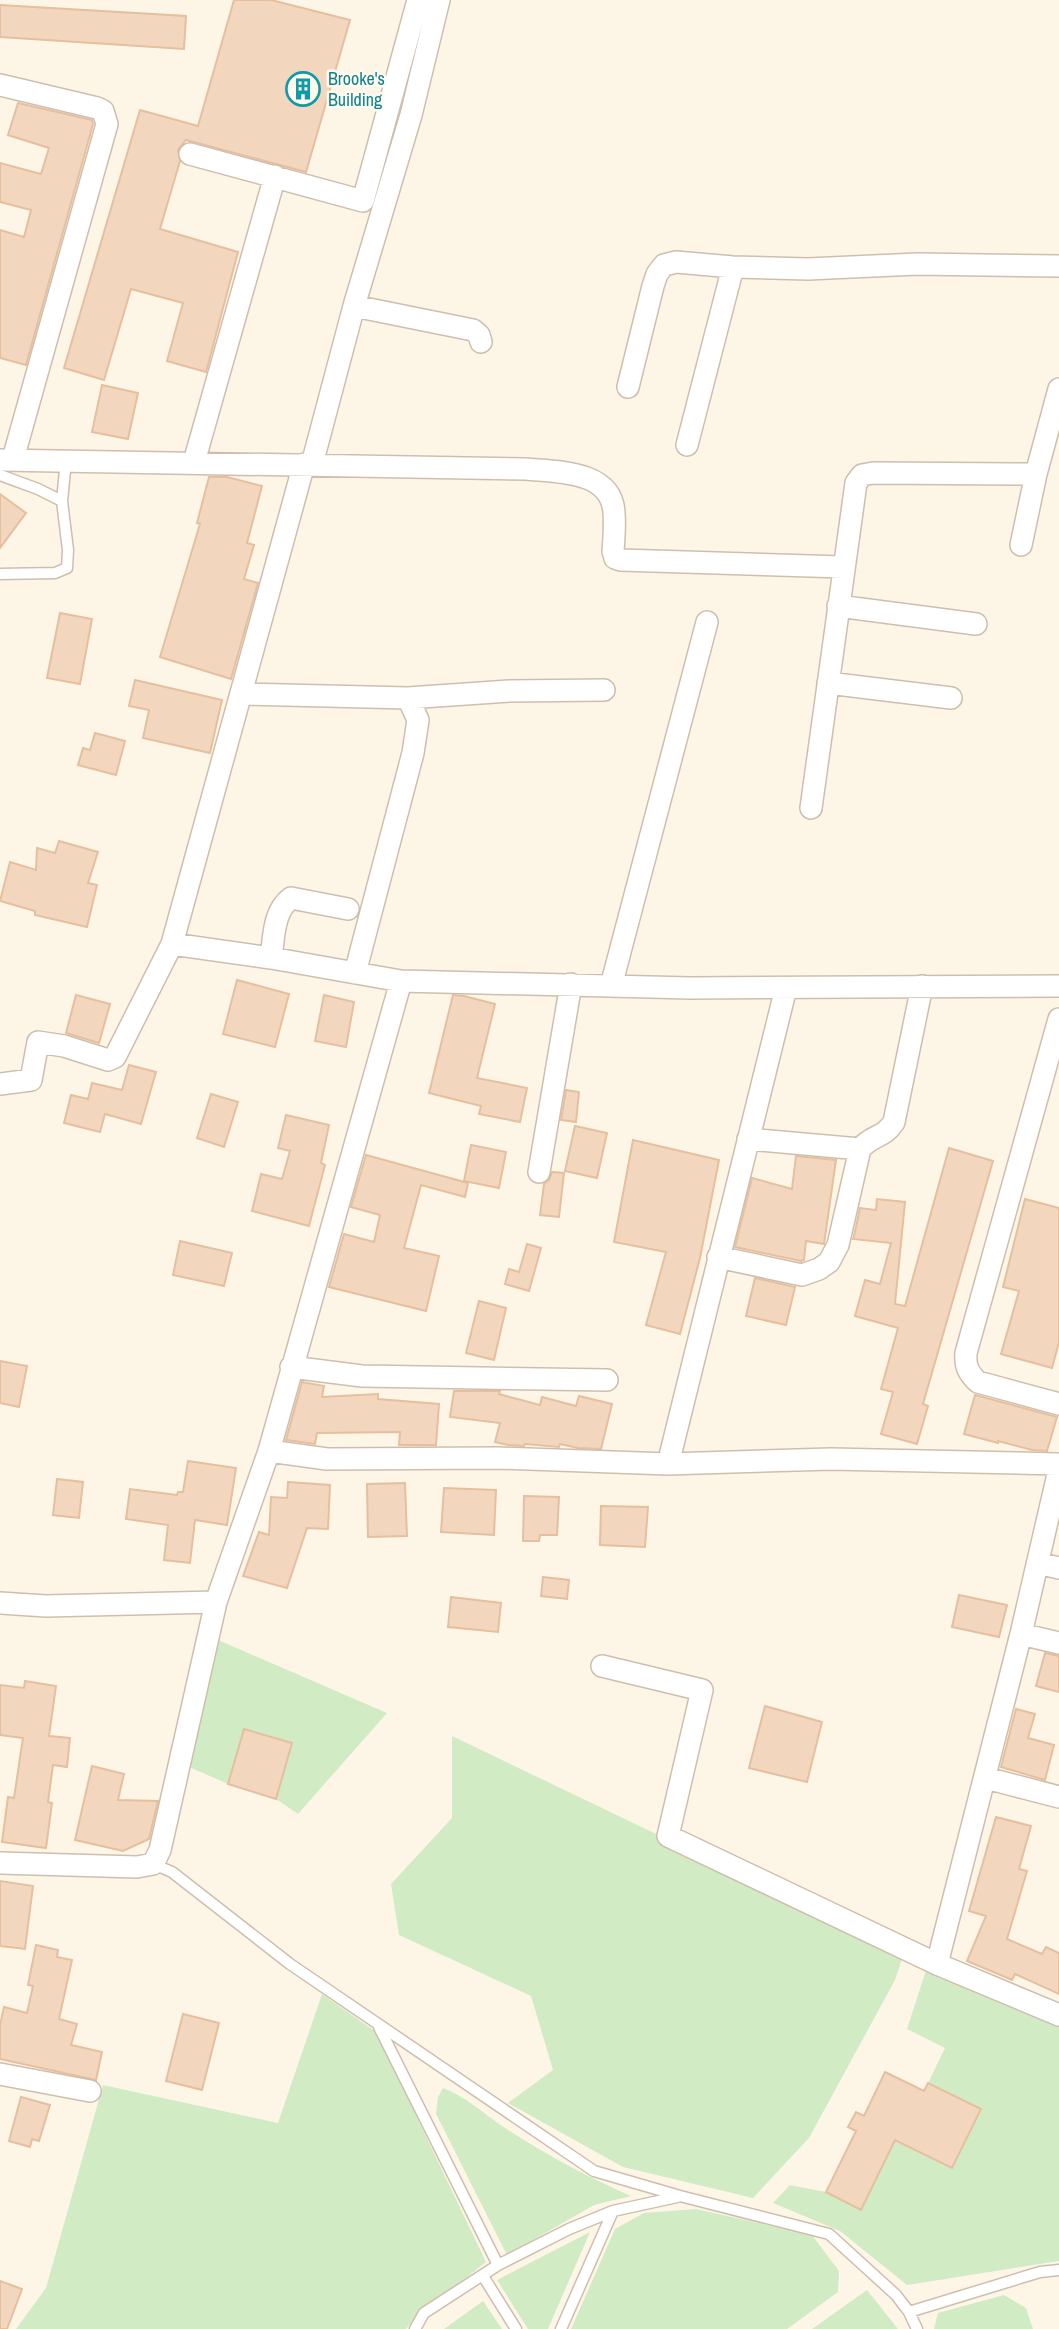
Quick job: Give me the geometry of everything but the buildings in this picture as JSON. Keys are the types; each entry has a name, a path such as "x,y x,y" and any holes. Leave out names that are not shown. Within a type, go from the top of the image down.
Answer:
{"street":[{"path":"190,154 363,201 418,0"},
{"path":"0,1084 31,1080 38,1042 64,1046 108,1060 115,1056 172,944 241,694 411,115 439,0"},
{"path":"0,85 97,108 103,111 107,124 4,465 66,460 194,462 526,469 576,474 594,481 608,493 615,510 615,558 843,567"},
{"path":"194,462 275,176"},
{"path":"628,387 653,286 664,265 676,262 733,267 830,269 917,264 1059,266"},
{"path":"687,445 733,267"},
{"path":"354,306 473,330 479,335 481,342"},
{"path":"1021,545 1036,474 1059,389"},
{"path":"811,808 852,496 856,483 862,475 873,473 1036,474"},
{"path":"838,606 975,624"},
{"path":"611,986 707,622"},
{"path":"828,684 951,698"},
{"path":"241,694 408,698 509,691 604,690"},
{"path":"355,973 413,753 418,720 408,698"},
{"path":"271,958 279,912 291,898 348,909"},
{"path":"172,944 401,981 786,988 1059,986"},
{"path":"0,1863 137,1867 153,1864 164,1837 216,1602 268,1451 401,981"},
{"path":"539,1172 570,985"},
{"path":"718,1257 802,1275 829,1262 838,1245 860,1149 869,1139 888,1132 894,1122 922,986"},
{"path":"668,1464 786,988"},
{"path":"1059,1019 966,1353 965,1365 978,1382 1059,1404"},
{"path":"748,1139 860,1149"},
{"path":"291,1367 362,1376 607,1380"},
{"path":"268,1451 327,1459 498,1458 668,1464 831,1459 1059,1464"},
{"path":"937,1964 1021,1634 1049,1565 1059,1470"},
{"path":"0,1603 46,1606 216,1602"},
{"path":"1021,1634 1059,1643"},
{"path":"602,1666 702,1690 668,1836 937,1964 1059,2015"},
{"path":"985,1778 1059,1797"},
{"path":"0,2074 90,2091"}],"lane":[{"path":"0,575 55,573 67,568 68,550 62,501 66,460"},
{"path":"4,465 38,489 62,501"},
{"path":"153,1864 173,1871 290,1965 594,2171 829,2234 895,2295 909,2312 917,2329"},
{"path":"378,2025 498,2265"},
{"path":"415,2329 424,2313 498,2265 613,2211 680,2196"},
{"path":"561,2329 613,2211"},
{"path":"909,2312 1040,2272 1059,2270"},
{"path":"483,2276 516,2329"}],"green space":[{"path":"218,1640 387,1713 298,1814 276,1799 292,1744 228,1784 187,1766"},
{"path":"452,1736 904,1953 895,1980 809,2138 753,2198 623,2167 508,2103 553,2070 531,1996 399,1935 391,1884 452,1818"},
{"path":"928,1964 1059,2023 1059,2261 907,2285 840,2231 773,2203 790,2185 826,2192 861,2210 895,2140 952,2168 981,2110 928,2083 945,2048 907,2029"},
{"path":"322,1994 376,2032 486,2262 413,2320 406,2329 16,2329 46,2288 103,2085 278,2123"},
{"path":"443,2088 466,2100 549,2155 631,2196 594,2205 507,2255 436,2114 438,2097"},
{"path":"696,2209 812,2235 839,2271 838,2292 787,2329 571,2329 615,2229 644,2213"},
{"path":"590,2232 548,2329 528,2329 497,2280"},
{"path":"867,2290 898,2329 812,2329"},
{"path":"1004,2295 1026,2308 1033,2329 934,2329 938,2313"},
{"path":"483,2301 502,2329 444,2329"}],"place":[{"name":"Brooke's Building","path":"303,89"}]}
